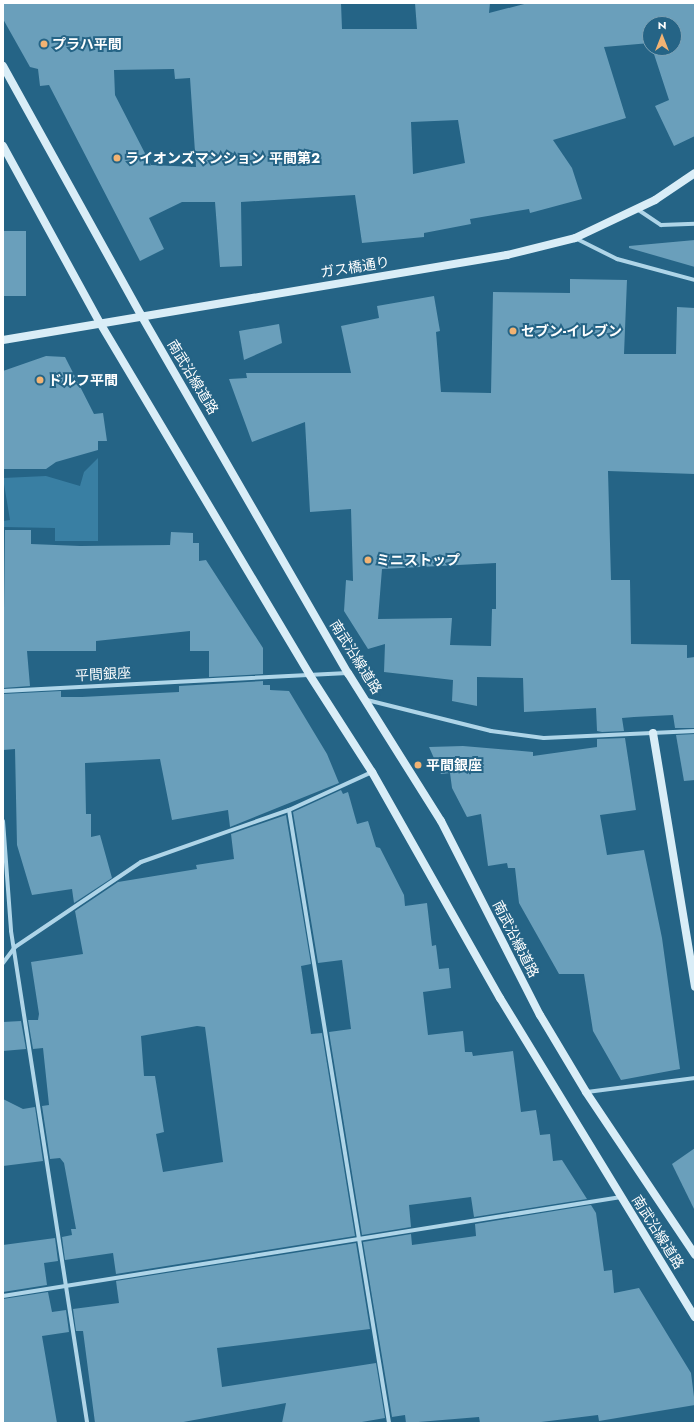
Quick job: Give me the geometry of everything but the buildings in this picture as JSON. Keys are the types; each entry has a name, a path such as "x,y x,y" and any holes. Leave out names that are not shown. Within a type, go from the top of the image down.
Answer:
{"street":[{"name":"南武沿線道路","path":"3,66 141,315 348,673 367,700 441,821 540,1015 586,1092 695,1255"},
{"name":"南武沿線道路","path":"3,146 100,323 309,674 372,772 500,998 695,1318"},
{"name":"ガス橋通り","path":"3,340 141,315 508,255 576,238 636,209 695,174"},
{"path":"636,209 668,227 695,224"},
{"path":"576,238 617,259 695,280"},
{"name":"平間銀座","path":"3,691 348,673"},
{"path":"367,700 491,731 544,738 695,731"},
{"path":"653,733 695,987"},
{"path":"3,963 15,947 141,862 289,810 372,772"},
{"path":"289,810 389,1423"},
{"path":"3,821 15,947 87,1423"},
{"path":"586,1092 695,1078"},
{"path":"3,1296 621,1197"}],"shaded area":[{"path":"98,458 98,541 55,541 55,528 3,527 3,521 10,520 3,478 46,476 80,486 84,472"}],"place":[{"name":"プラハ平間","path":"44,44"},
{"name":"ライオンズマンション 平間第2","path":"117,158"},
{"name":"セブン-イレブン","path":"513,331"},
{"name":"ドルフ平間","path":"40,380"},
{"name":"ミニストップ","path":"368,560"},
{"name":"平間銀座","path":"418,765"}]}
